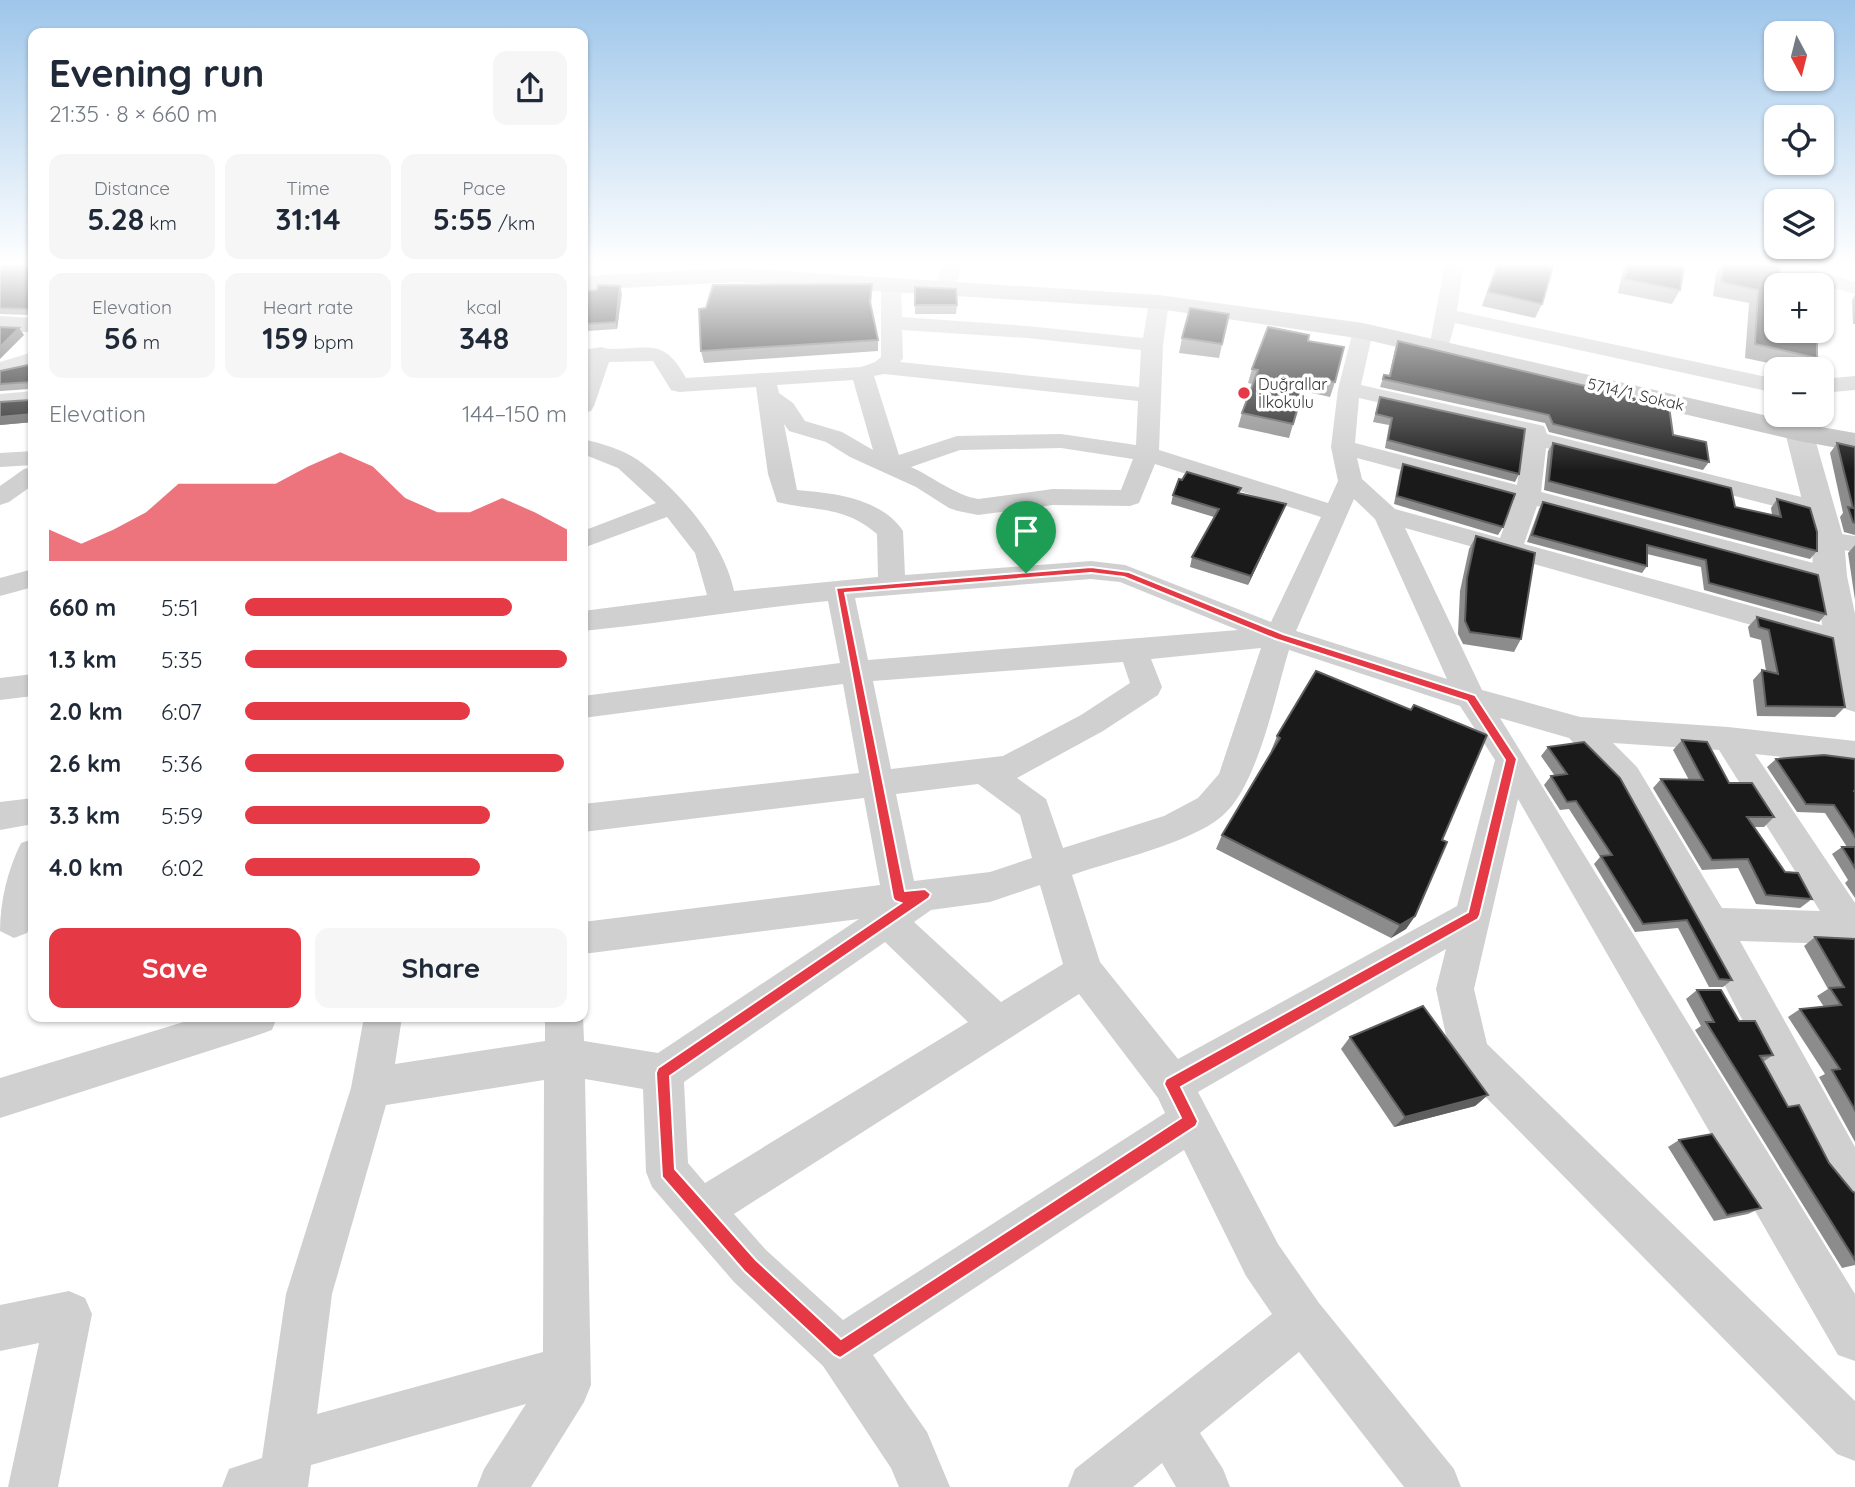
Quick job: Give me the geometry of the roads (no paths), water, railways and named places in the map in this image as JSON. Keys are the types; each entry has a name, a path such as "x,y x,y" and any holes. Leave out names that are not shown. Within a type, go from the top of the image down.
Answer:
{"main road":[{"name":"5714/1. Sokak","path":"1369,332 1799,432 1855,442"}],"street":[{"path":"872,370 892,358 892,332"},
{"path":"1031,332 1152,345"},
{"path":"767,387 797,426 834,437 925,482 958,503 978,506 1053,497 1130,498 1147,454 1154,332"},
{"path":"1363,332 1349,389 1343,447 1350,481 1386,515 1471,698 1511,759 1848,1311"},
{"path":"1440,348 1443,332"},
{"path":"1528,332 1764,383"},
{"path":"588,377 592,354 658,355 667,363 678,385 767,387 872,370 1149,395"},
{"path":"1,369 28,361"},
{"path":"872,370 890,466"},
{"path":"1834,385 1855,383"},
{"path":"767,387 786,497 841,502 873,515 890,531 893,560 891,585"},
{"path":"1349,389 1536,431 1528,496 1509,548"},
{"path":"0,401 28,398"},
{"path":"1799,432 1835,531 1830,576 1845,626 1855,698"},
{"path":"1535,438 1835,531"},
{"path":"890,466 957,443 1061,441 1147,454 1334,513"},
{"path":"1343,447 1830,576"},
{"path":"588,448 627,463 659,490 708,551 722,602"},
{"path":"0,460 28,458"},
{"path":"0,497 28,477"},
{"path":"588,937 904,904 990,887 1050,865 1175,826 1210,807 1233,780 1279,636 1350,481"},
{"path":"588,538 672,506"},
{"path":"1386,515 1509,548 1845,626"},
{"path":"588,620 722,602 840,590 1091,570 1125,574 1279,636 1471,698 1580,729 1728,739 1855,754"},
{"path":"0,587 28,579"},
{"path":"840,590 904,904 998,1025"},
{"path":"0,598 28,600"},
{"path":"588,706 856,672 1026,657 1133,651 1279,636"},
{"path":"588,817 1009,768 1092,723 1147,687 1133,651"},
{"path":"0,689 28,686"},
{"path":"1580,729 1626,776 1712,924 1833,1153 1855,1181"},
{"path":"1728,739 1854,930"},
{"path":"1511,759 1455,989 1470,1054 1855,1436"},
{"path":"983,771 1034,808 1084,971 1181,1102 1262,1260 1303,1320 1436,1487"},
{"path":"0,816 28,812"},
{"path":"10,924 28,868"},
{"path":"663,1073 904,904"},
{"path":"840,1349 1181,1102 1474,915"},
{"path":"1712,924 1854,930"},
{"path":"701,1210 1084,971"},
{"path":"0,1098 241,1022"},
{"path":"276,1475 309,1294 372,1087 382,1022"},
{"path":"372,1087 564,1037 663,1073"},
{"path":"502,1487 567,1385 564,1037"},
{"path":"663,1073 667,1172 750,1266 840,1349 909,1450 925,1487"},
{"path":"0,1328 69,1314 33,1487"},
{"path":"1093,1487 1303,1320"},
{"path":"276,1475 567,1369"},
{"path":"1168,1427 1205,1487"}],"place":[{"name":"Duğrallar İlkokulu","path":"1244,393"}]}
